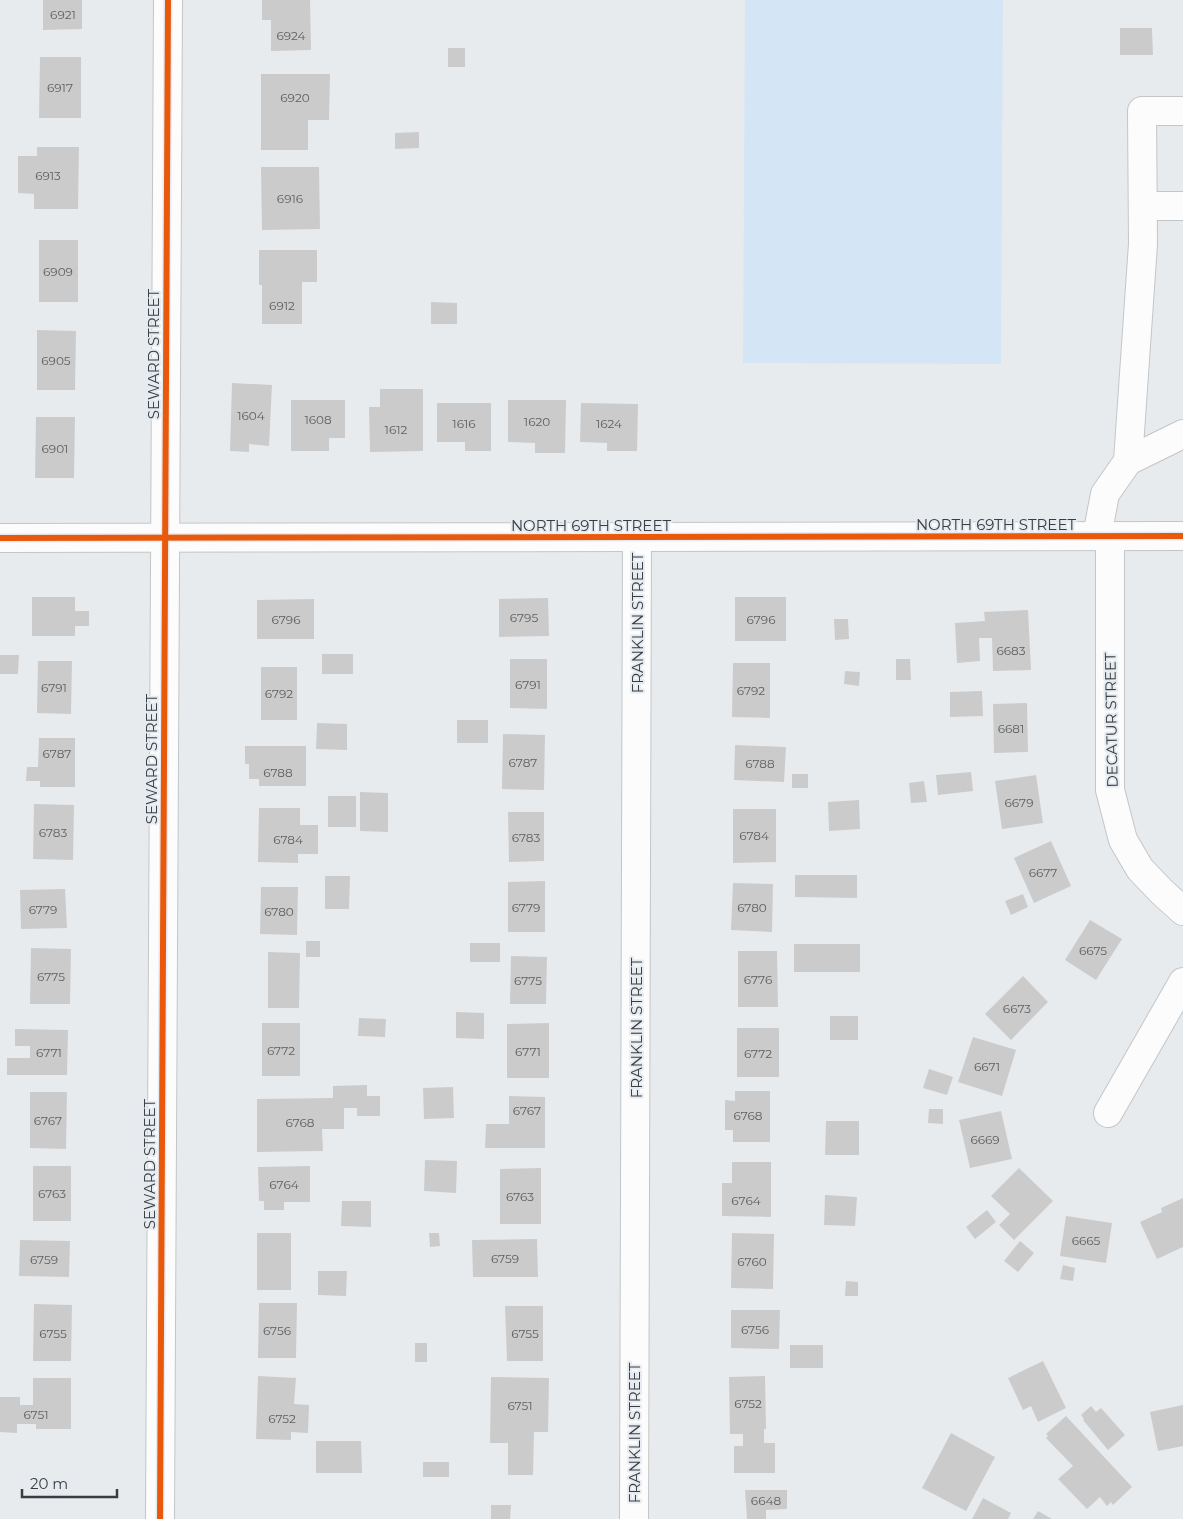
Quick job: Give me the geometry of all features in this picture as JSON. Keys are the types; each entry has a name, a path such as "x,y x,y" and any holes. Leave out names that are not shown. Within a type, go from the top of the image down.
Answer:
{"street":[{"name":"SEWARD STREET","path":"160,1519 168,0"},
{"path":"1128,461 1143,244 1142,111 1183,111"},
{"path":"1143,206 1183,206"},
{"path":"1128,461 1183,434"},
{"name":"DECATUR STREET","path":"1128,461 1105,494 1104,536 1110,790 1124,840 1140,869 1183,911"},
{"name":"NORTH 69TH STREET","path":"0,538 1183,536"},
{"name":"FRANKLIN STREET","path":"634,1519 637,537"},
{"path":"1108,1113 1183,982"}],"shaded area":[{"path":"745,0 1003,0 1001,364 743,363"}],"building":[{"path":"43,0 82,0 82,29 43,30"},
{"path":"262,0 310,0 311,50 271,51 271,20 262,20"},
{"path":"1120,28 1152,28 1153,55 1120,55"},
{"path":"448,48 465,48 465,67 448,67"},
{"path":"40,57 81,57 81,118 39,118"},
{"path":"261,74 330,74 329,120 308,120 308,150 261,150"},
{"path":"419,132 419,148 395,149 395,133"},
{"path":"37,147 79,147 78,209 34,209 34,194 18,193 18,156 37,156"},
{"path":"261,167 319,167 320,229 262,230"},
{"path":"39,240 78,240 78,302 39,302"},
{"path":"259,250 317,250 317,282 302,282 302,324 262,324 262,285 259,285"},
{"path":"431,302 457,303 457,324 431,324"},
{"path":"37,330 76,331 75,390 37,390"},
{"path":"232,383 272,385 269,446 249,444 249,452 230,451"},
{"path":"380,389 423,389 423,451 370,452 369,407 380,407"},
{"path":"291,400 345,400 345,438 329,438 329,451 291,451"},
{"path":"508,400 566,400 565,453 535,453 535,443 508,442"},
{"path":"437,403 491,403 491,451 465,451 465,442 437,442"},
{"path":"581,403 638,404 637,451 607,451 607,443 580,442"},
{"path":"36,417 75,417 74,478 35,478"},
{"path":"32,597 75,597 75,611 89,611 89,626 75,626 75,636 32,636"},
{"path":"735,597 786,597 786,641 735,641"},
{"path":"548,598 549,636 499,637 499,599"},
{"path":"314,599 314,639 257,639 257,600"},
{"path":"1028,610 1031,670 993,671 992,638 979,638 980,661 957,663 955,623 985,621 984,612"},
{"path":"834,619 848,619 849,639 835,640"},
{"path":"322,654 353,654 353,674 322,674"},
{"path":"0,655 19,655 18,674 0,674"},
{"path":"510,659 547,659 547,709 510,708"},
{"path":"896,659 910,659 911,680 896,680"},
{"path":"38,661 72,661 71,714 37,713"},
{"path":"733,663 770,663 770,718 732,717"},
{"path":"261,667 297,667 297,720 261,720"},
{"path":"845,671 860,672 859,686 844,684"},
{"path":"982,691 983,716 950,717 950,692"},
{"path":"1027,703 1028,752 994,753 993,704"},
{"path":"457,720 488,720 488,743 457,743"},
{"path":"317,723 347,724 347,750 316,749"},
{"path":"503,734 545,735 544,790 502,789"},
{"path":"39,738 75,738 75,787 40,787 40,781 26,781 27,767 38,767"},
{"path":"735,745 786,747 784,782 734,780"},
{"path":"245,746 306,746 306,786 259,786 259,779 249,779 249,764 245,764"},
{"path":"971,772 973,791 938,795 936,775"},
{"path":"792,774 808,774 808,788 792,788"},
{"path":"1036,775 1043,823 1002,829 995,781"},
{"path":"924,781 927,802 911,803 909,783"},
{"path":"360,792 388,793 388,832 360,831"},
{"path":"328,796 356,796 356,827 328,827"},
{"path":"859,800 860,829 829,831 828,802"},
{"path":"34,804 74,805 73,860 33,859"},
{"path":"259,808 300,808 300,825 318,825 318,854 298,854 298,863 258,862"},
{"path":"733,809 776,809 776,862 733,863"},
{"path":"508,812 544,812 544,861 509,862"},
{"path":"1051,841 1071,886 1034,903 1014,858"},
{"path":"795,875 857,875 857,898 795,897"},
{"path":"325,876 350,876 349,909 325,909"},
{"path":"545,881 545,932 508,932 508,882"},
{"path":"733,883 773,884 772,932 731,930"},
{"path":"261,887 298,887 297,935 260,934"},
{"path":"65,889 67,928 21,929 20,890"},
{"path":"1023,894 1028,907 1011,915 1005,901"},
{"path":"1090,920 1122,939 1096,980 1065,960"},
{"path":"306,941 320,941 320,957 306,957"},
{"path":"470,943 500,943 500,962 470,962"},
{"path":"794,944 860,944 860,972 794,972"},
{"path":"31,948 71,949 70,1004 30,1004"},
{"path":"738,951 777,951 778,1007 738,1007"},
{"path":"268,952 300,953 299,1008 268,1008"},
{"path":"511,956 547,957 546,1004 510,1004"},
{"path":"1023,976 1048,1002 1011,1040 985,1014"},
{"path":"456,1012 484,1013 484,1039 456,1038"},
{"path":"830,1016 858,1016 858,1040 830,1040"},
{"path":"359,1018 386,1019 385,1037 358,1036"},
{"path":"262,1023 300,1023 300,1076 262,1076"},
{"path":"549,1023 549,1078 507,1078 507,1024"},
{"path":"737,1028 779,1028 779,1077 737,1077"},
{"path":"15,1029 68,1030 67,1075 7,1075 7,1058 30,1058 30,1046 15,1046"},
{"path":"973,1037 1016,1050 1002,1096 958,1082"},
{"path":"929,1069 953,1077 947,1095 923,1088"},
{"path":"367,1085 367,1096 380,1096 380,1116 357,1116 357,1108 344,1108 344,1129 322,1129 323,1151 257,1152 257,1099 333,1098 333,1086"},
{"path":"453,1087 454,1118 424,1119 423,1088"},
{"path":"735,1091 770,1091 770,1142 733,1142 733,1130 725,1130 725,1100 735,1101"},
{"path":"30,1092 67,1092 66,1149 30,1148"},
{"path":"509,1096 545,1097 545,1148 485,1148 486,1124 509,1124"},
{"path":"929,1109 943,1109 943,1124 928,1123"},
{"path":"1001,1111 1012,1159 970,1168 959,1120"},
{"path":"826,1121 859,1121 859,1155 825,1155"},
{"path":"425,1160 457,1161 456,1193 424,1191"},
{"path":"732,1162 771,1162 771,1217 722,1216 722,1183 732,1183"},
{"path":"33,1166 71,1166 71,1221 33,1221"},
{"path":"310,1166 310,1202 284,1202 284,1210 264,1210 264,1201 259,1201 258,1167"},
{"path":"541,1168 541,1224 500,1224 500,1169"},
{"path":"1019,1168 1053,1201 1014,1240 999,1225 1010,1214 991,1196"},
{"path":"825,1195 857,1197 855,1226 824,1225"},
{"path":"1183,1198 1183,1247 1157,1259 1140,1222 1162,1212 1161,1208"},
{"path":"342,1201 371,1201 371,1227 341,1226"},
{"path":"987,1210 996,1222 975,1239 966,1227"},
{"path":"1066,1216 1112,1223 1106,1263 1060,1256"},
{"path":"257,1233 291,1233 291,1290 257,1290"},
{"path":"429,1233 439,1233 440,1246 430,1247"},
{"path":"732,1233 774,1234 773,1289 731,1288"},
{"path":"537,1239 538,1277 473,1277 472,1240"},
{"path":"20,1240 70,1241 69,1277 19,1276"},
{"path":"1020,1241 1034,1253 1018,1272 1004,1261"},
{"path":"1063,1265 1075,1268 1073,1281 1060,1279"},
{"path":"318,1271 347,1271 346,1296 318,1295"},
{"path":"846,1281 858,1282 858,1296 845,1296"},
{"path":"259,1303 297,1303 296,1358 258,1358"},
{"path":"34,1304 72,1305 71,1361 33,1361"},
{"path":"505,1306 543,1306 543,1361 507,1361"},
{"path":"731,1310 780,1310 779,1349 731,1348"},
{"path":"415,1343 427,1343 427,1362 415,1362"},
{"path":"790,1345 823,1345 823,1368 790,1368"},
{"path":"1043,1361 1066,1408 1038,1422 1031,1406 1023,1410 1008,1378"},
{"path":"258,1376 296,1378 294,1404 309,1405 308,1433 291,1432 291,1440 256,1439"},
{"path":"765,1376 766,1429 764,1429 764,1443 775,1443 775,1473 734,1473 734,1446 743,1446 743,1434 730,1434 729,1377"},
{"path":"491,1377 549,1378 548,1432 534,1432 533,1475 508,1475 508,1443 490,1443"},
{"path":"33,1378 71,1378 71,1429 36,1429 36,1424 17,1424 17,1433 0,1432 0,1397 20,1397 20,1405 33,1405"},
{"path":"1183,1405 1183,1446 1158,1451 1150,1412"},
{"path":"1091,1406 1096,1412 1101,1408 1125,1435 1108,1450 1081,1415"},
{"path":"1066,1416 1132,1487 1113,1505 1111,1502 1107,1506 1100,1497 1087,1509 1058,1479 1073,1466 1046,1438 1048,1436 1046,1434"},
{"path":"951,1433 995,1457 966,1511 922,1488"},
{"path":"316,1441 361,1441 362,1473 316,1473"},
{"path":"423,1462 449,1462 449,1477 423,1477"},
{"path":"745,1490 787,1490 787,1509 766,1510 766,1519 747,1519"},
{"path":"983,1498 1011,1513 1008,1519 972,1519"},
{"path":"491,1505 511,1505 510,1519 491,1519"},
{"path":"1038,1511 1052,1519 1033,1519"}],"cycle path":[{"path":"160,1519 168,0"},
{"path":"0,538 1183,536"}]}
